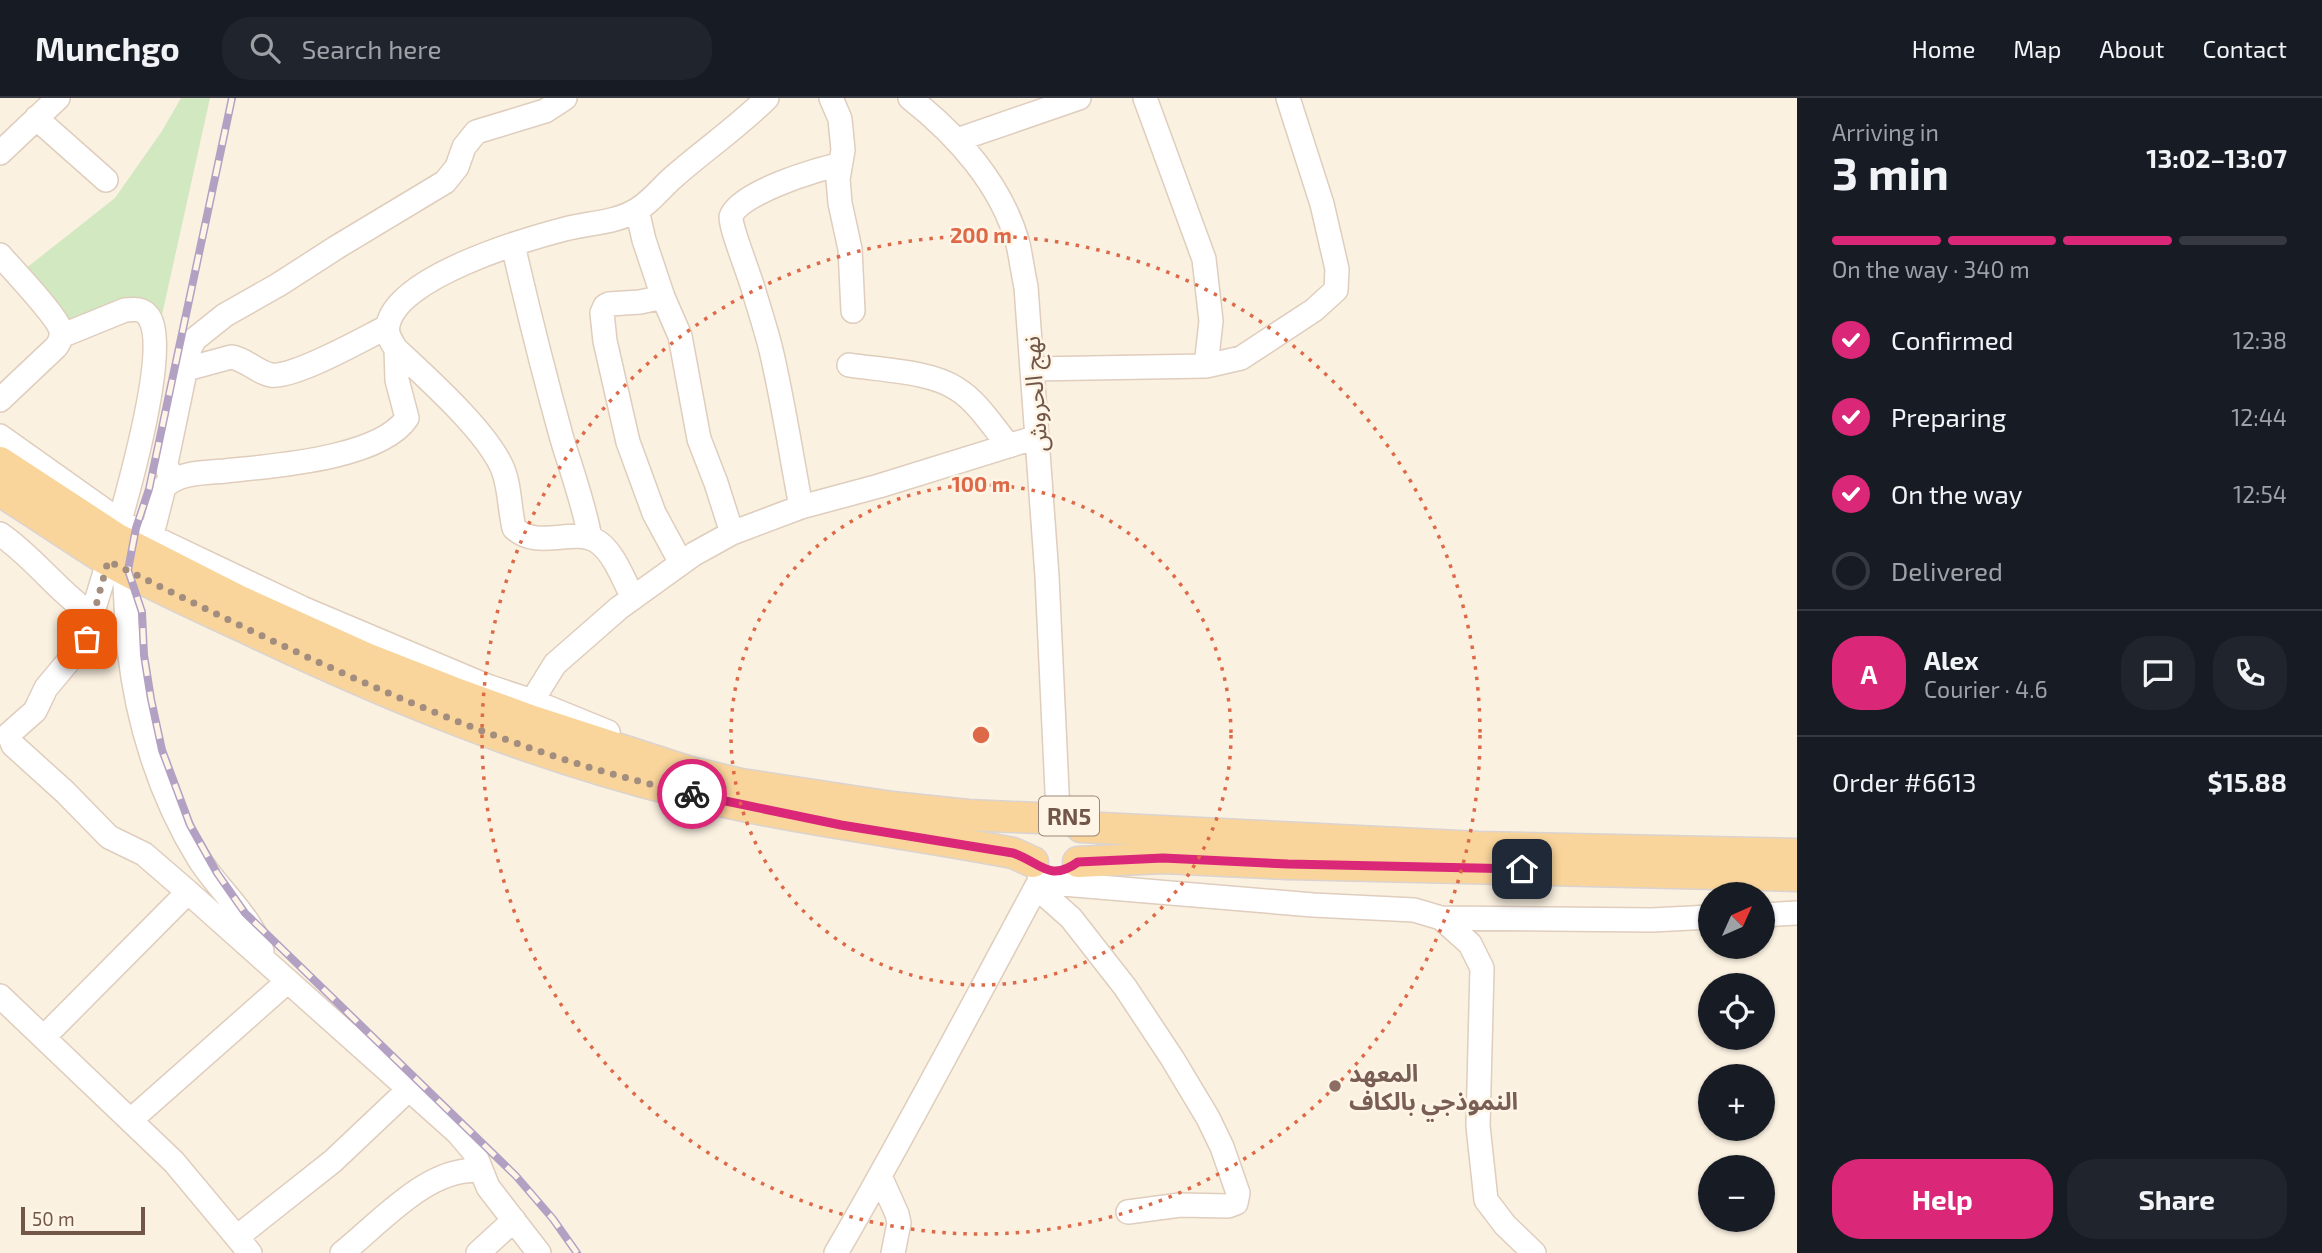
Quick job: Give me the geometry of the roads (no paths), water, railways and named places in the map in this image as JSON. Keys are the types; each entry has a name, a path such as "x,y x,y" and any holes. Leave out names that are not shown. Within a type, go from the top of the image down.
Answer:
{"main road":[{"name":"RN5","path":"0,461 130,551 359,681 559,758 720,801 841,825 1004,852 1024,857 1037,875"},
{"name":"RN5","path":"0,491 279,620 411,676 491,707 687,771 741,784 968,816 1059,819 1478,847 1797,853"},
{"name":"RN5","path":"1037,875 1026,844 1031,825 1059,819"},
{"name":"RN5","path":"1037,875 1067,870 1078,862 1085,845 1059,819"},
{"name":"RN5","path":"1078,862 1163,858 1288,864 1797,876"}],"street":[{"path":"0,153 58,98"},
{"path":"171,480 166,463 190,348 195,339 225,315 445,182 457,167 464,147 476,132 545,111 565,98"},
{"path":"187,369 231,357 265,373 277,375 320,360 387,327 398,306 419,285 448,270 566,228 620,217 637,210 674,175 767,98"},
{"path":"831,98 840,119 840,204 850,249 853,311"},
{"name":"نهج الحروش","path":"910,98 957,140 986,176 1008,217 1017,243 1026,287 1048,576 1059,819"},
{"path":"957,140 1079,98"},
{"path":"1145,98 1204,259 1211,321 1206,366"},
{"path":"1032,369 1206,366 1241,358 1314,310 1336,290 1337,269 1322,204 1288,98"},
{"path":"36,118 107,180"},
{"path":"801,507 771,349 742,251 730,222 734,212 750,198 815,170 839,165"},
{"path":"637,210 663,297 680,336 699,439 732,533"},
{"path":"513,245 533,332 590,538"},
{"path":"0,255 61,329 57,347 0,400"},
{"path":"663,297 609,304 602,313 605,341 628,442 654,513 681,563"},
{"path":"61,336 125,310 141,310 149,317 154,333 152,387 130,551 129,648 146,740 160,779 199,860 256,933 264,960"},
{"path":"387,327 396,349 470,423 503,467 514,528 530,537 579,537 600,543 610,555 633,598"},
{"path":"396,349 397,380 407,418 400,429 361,447 301,463 191,475 171,480 164,486 92,615 87,639 46,688 35,711 11,731 10,740 109,837 144,854 457,1133 474,1152 481,1171 498,1200 539,1253"},
{"path":"849,365 939,381 957,389 980,411 1009,446"},
{"path":"0,436 130,551 302,608 487,686 532,701 652,750 687,771"},
{"path":"532,701 555,664 633,598 681,563 732,533 801,507 1037,437"},
{"path":"0,534 37,565 66,596 92,615"},
{"path":"1037,875 1313,905 1414,910 1441,918 1652,920 1698,918"},
{"path":"836,1253 880,1175 1037,875"},
{"path":"1037,875 1125,987 1208,1118 1234,1175 1238,1193 1236,1203 1228,1206 1180,1205 1128,1212"},
{"path":"45,1037 188,892"},
{"path":"1775,915 1797,914"},
{"path":"1441,918 1471,944 1482,968 1478,1126 1486,1200 1505,1225 1534,1253"},
{"path":"132,1119 288,981"},
{"path":"0,996 174,1161 244,1245 408,1090"},
{"path":"342,1253 429,1184 464,1170 481,1171"},
{"path":"880,1175 897,1214 893,1253"},
{"path":"478,1253 514,1220"}],"railway":[{"path":"232,98 149,489 136,528 128,570 142,612 144,655 162,750 190,825 217,873 245,913 516,1176 553,1219 577,1253"}],"place":[{"name":"المعهد النموذجي بالكاف","path":"1335,1086"}]}
